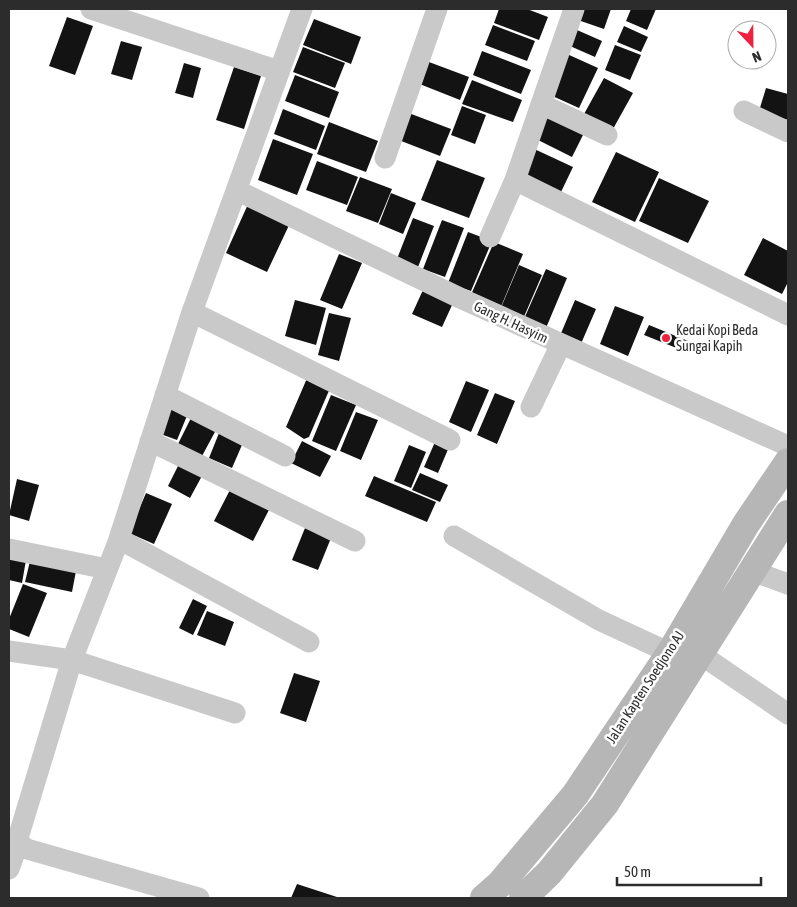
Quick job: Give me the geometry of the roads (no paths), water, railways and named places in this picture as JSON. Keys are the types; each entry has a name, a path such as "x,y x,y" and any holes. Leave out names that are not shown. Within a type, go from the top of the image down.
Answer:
{"main road":[{"name":"Jalan Kapten Soedjono AJ","path":"484,898 500,884 575,795 670,653 746,524 788,462"},
{"name":"Jalan Kapten Soedjono AJ","path":"523,898 549,873 605,804 788,514"},
{"path":"706,591 732,602"}],"street":[{"path":"91,9 279,71"},
{"path":"9,869 72,660 119,539 192,312 238,191 300,9"},
{"path":"385,158 437,9"},
{"path":"490,237 515,180 574,9"},
{"path":"541,104 607,135"},
{"path":"744,111 788,132"},
{"path":"515,180 788,315"},
{"name":"Gang H. Hasyim","path":"238,191 560,344 788,446"},
{"path":"192,312 450,440"},
{"path":"531,407 560,344"},
{"path":"165,396 285,456"},
{"path":"150,441 355,541"},
{"path":"454,536 599,620 670,653"},
{"path":"119,539 308,642"},
{"path":"9,549 108,569"},
{"path":"752,571 788,584"},
{"path":"9,651 72,660 235,713"},
{"path":"700,654 788,714"},
{"path":"19,841 27,849 199,898"}],"place":[{"name":"Kedai Kopi Beda Sungai Kapih","path":"666,338"}]}
